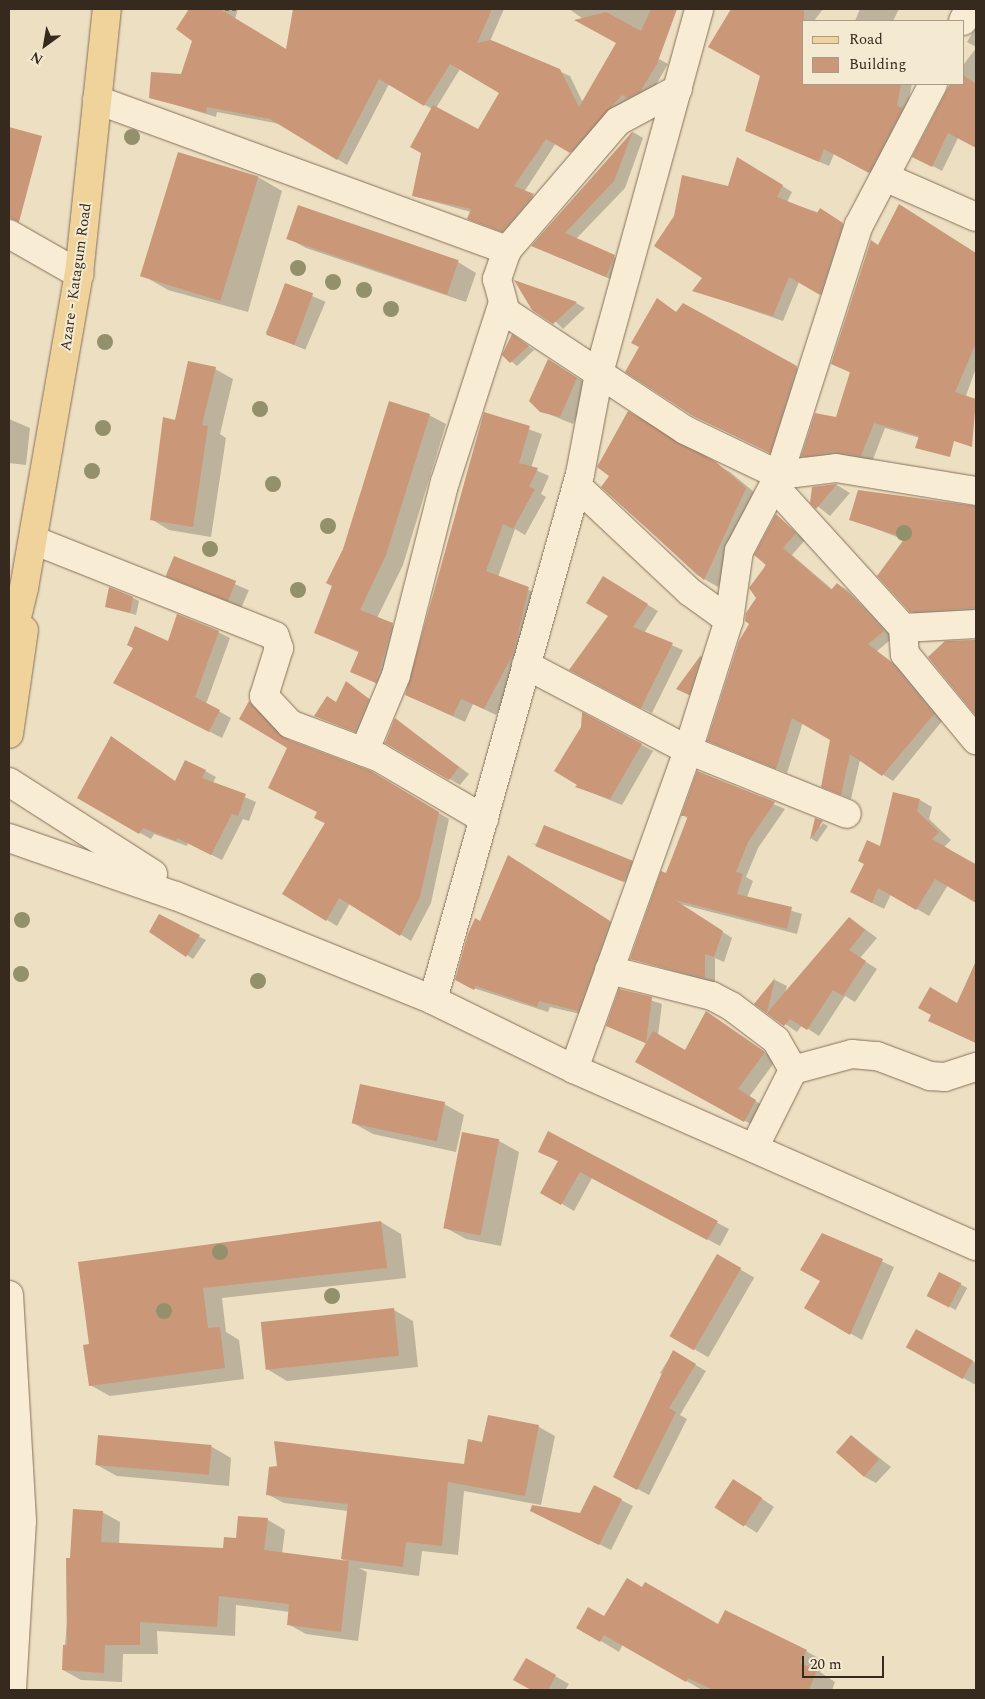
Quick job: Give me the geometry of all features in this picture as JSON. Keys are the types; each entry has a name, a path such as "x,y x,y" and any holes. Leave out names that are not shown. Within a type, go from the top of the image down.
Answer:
{"main road":[{"name":"Azare - Katagum Road","path":"9,734 32,542 79,274 107,9"},
{"name":"Azare - Katagum Road","path":"9,651 14,610 32,542"}],"street":[{"path":"433,1000 576,486 599,373 699,9"},
{"path":"574,1069 688,750 729,620 739,552 776,480 859,225 887,178 933,85"},
{"path":"364,752 396,674 445,482 502,306 497,280 506,250 618,121 678,89"},
{"path":"97,100 506,250"},
{"path":"887,178 976,217"},
{"path":"9,234 79,274"},
{"path":"502,306 685,430 776,480 902,628 905,654 976,740"},
{"path":"776,480 836,468 976,491"},
{"path":"576,486 690,592 729,620"},
{"path":"32,542 274,636 279,648 264,696 290,724 364,752 431,784 484,819"},
{"path":"902,628 976,624"},
{"path":"526,665 688,750 847,814"},
{"path":"9,782 96,841 219,913"},
{"path":"9,838 219,913 433,1000 574,1069 976,1246"},
{"path":"608,970 712,996 731,1006 776,1040 794,1070"},
{"path":"754,1148 794,1070 852,1054 877,1056 930,1076 976,1067"},
{"path":"9,1294 15,1520 11,1673"}],"path":[{"path":"225,9 236,9"}],"building":[{"path":"189,9 220,9 286,49 293,9 492,9 477,43 491,40 560,69 579,107 616,43 574,20 606,12 641,31 651,9 677,9 657,64 640,92 628,98 622,95 570,153 546,139 514,186 534,194 502,232 467,219 471,209 412,196 421,153 410,147 433,105 478,129 499,93 450,64 424,106 379,79 337,160 270,119 207,107 206,113 149,98 151,72 181,74 192,41 176,29"},
{"path":"731,9 804,9 804,20 802,20 802,85 901,85 897,106 903,108 869,173 824,149 819,162 745,131 760,76 708,47"},
{"path":"965,77 976,84 976,148 948,133 932,167 912,157 949,85 965,85"},
{"path":"9,127 42,136 19,222 9,218"},
{"path":"633,131 614,181 565,233 615,255 606,277 531,246"},
{"path":"178,152 258,177 220,301 140,276"},
{"path":"737,157 783,185 777,197 817,213 820,208 843,223 820,295 789,277 773,316 692,291 702,278 654,246 674,216 682,175 728,186"},
{"path":"899,204 976,253 976,343 955,392 976,399 972,447 954,441 950,457 915,448 919,436 874,423 861,456 834,452 801,457 815,413 836,417 850,372 831,364 871,240 878,245"},
{"path":"298,205 459,260 447,294 286,239"},
{"path":"514,280 577,302 553,324 532,310"},
{"path":"285,283 313,293 294,345 266,335"},
{"path":"657,298 676,312 683,303 797,366 770,453 693,416 625,372 639,347 631,343"},
{"path":"512,334 529,346 510,363 502,355"},
{"path":"548,359 577,378 560,417 540,412 529,401"},
{"path":"188,361 216,367 202,425 208,426 193,527 150,520 163,417 175,420"},
{"path":"389,401 430,414 386,555 360,610 393,623 376,683 350,672 359,651 314,633 332,586 326,583 343,549"},
{"path":"628,411 716,462 746,488 704,580 601,487 609,476 597,467"},
{"path":"484,412 530,426 519,463 538,468 529,487 535,489 513,529 503,524 486,571 529,587 513,654 484,709 461,699 453,716 405,695"},
{"path":"837,484 816,509 810,503 812,487"},
{"path":"858,490 976,506 975,608 910,612 877,576 905,538 849,520"},
{"path":"776,514 796,533 783,548 831,590 837,583 853,597 884,631 868,644 892,663 934,714 882,776 850,754 841,795 821,787 830,740 792,718 776,769 707,741 739,641 749,624 745,621 746,613 756,598 749,588 766,565 754,555"},
{"path":"174,556 236,581 228,601 166,576"},
{"path":"603,576 648,604 633,627 673,643 641,708 569,670 608,616 586,603"},
{"path":"109,587 133,597 130,613 105,607"},
{"path":"177,614 219,631 195,697 220,710 209,732 113,683 133,648 127,645 135,626 168,641"},
{"path":"976,640 976,716 928,657 945,641"},
{"path":"701,655 689,695 676,689"},
{"path":"346,681 369,699 355,732 314,716 327,696 336,702"},
{"path":"249,701 284,738 371,771 439,812 420,897 400,936 339,898 326,921 282,894 325,823 314,818 317,812 268,788 287,748 239,719"},
{"path":"582,712 642,744 610,799 575,787 577,785 554,771 581,727"},
{"path":"395,718 459,767 449,780 385,743"},
{"path":"111,736 175,781 185,760 206,770 202,778 246,794 238,816 232,814 211,855 177,838 176,841 143,828 139,834 77,798"},
{"path":"697,771 775,802 748,842 736,872 743,874 737,894 792,907 787,929 675,900 723,931 714,957 705,954 705,978 630,959 661,871 666,873 688,816 681,816"},
{"path":"893,792 920,799 917,811 939,832 932,839 976,865 976,903 935,879 916,910 878,888 872,903 850,892 864,864 858,861 867,840 880,846"},
{"path":"815,818 823,821 810,839"},
{"path":"544,825 632,861 623,882 535,846"},
{"path":"508,855 610,921 578,1011 539,1001 537,1007 476,986 474,990 455,980 468,934 475,918 480,921"},
{"path":"159,914 200,935 186,957 149,932"},
{"path":"849,917 865,930 849,950 866,961 843,996 833,990 807,1030 790,1019 784,1026 754,1004 775,978 767,1013"},
{"path":"976,961 976,1043 928,1021 931,1015 918,1008 930,987 957,1003"},
{"path":"619,989 652,997 646,1043 606,1026"},
{"path":"706,1011 765,1052 738,1089 756,1100 744,1122 635,1062 653,1031 685,1050"},
{"path":"360,1084 445,1102 437,1141 352,1123"},
{"path":"548,1131 718,1221 707,1240 580,1172 561,1205 540,1193 558,1161 538,1152"},
{"path":"462,1132 499,1139 481,1235 443,1228"},
{"path":"381,1221 387,1268 203,1288 208,1328 220,1327 225,1368 89,1386 83,1345 89,1344 78,1262"},
{"path":"822,1233 883,1259 850,1335 804,1308 820,1281 800,1270"},
{"path":"717,1254 741,1268 694,1350 670,1336"},
{"path":"939,1272 961,1283 949,1307 927,1296"},
{"path":"394,1308 399,1356 266,1370 261,1322"},
{"path":"916,1329 973,1361 963,1379 906,1347"},
{"path":"673,1350 696,1364 669,1408 676,1412 637,1490 613,1477"},
{"path":"488,1415 539,1425 525,1496 448,1482 442,1546 406,1542 403,1567 341,1559 348,1504 266,1495 269,1467 277,1466 274,1441 464,1464 468,1439 482,1442"},
{"path":"98,1435 212,1445 209,1475 95,1465"},
{"path":"851,1435 879,1459 864,1477 836,1452"},
{"path":"733,1479 762,1498 744,1527 714,1508"},
{"path":"594,1485 622,1499 599,1545 530,1511 532,1505 580,1513"},
{"path":"73,1509 103,1511 101,1542 223,1548 224,1537 236,1538 238,1516 268,1518 264,1550 349,1561 341,1632 287,1625 289,1604 219,1596 217,1627 140,1622 140,1645 105,1645 104,1673 62,1670 63,1645 67,1645 66,1558 70,1558"},
{"path":"627,1578 642,1587 645,1582 718,1624 725,1610 807,1650 800,1663 817,1670 809,1690 713,1690 688,1678 686,1682 604,1635 600,1642 576,1628 588,1607 604,1616"},
{"path":"526,1658 556,1675 548,1690 531,1690 513,1680"}]}
